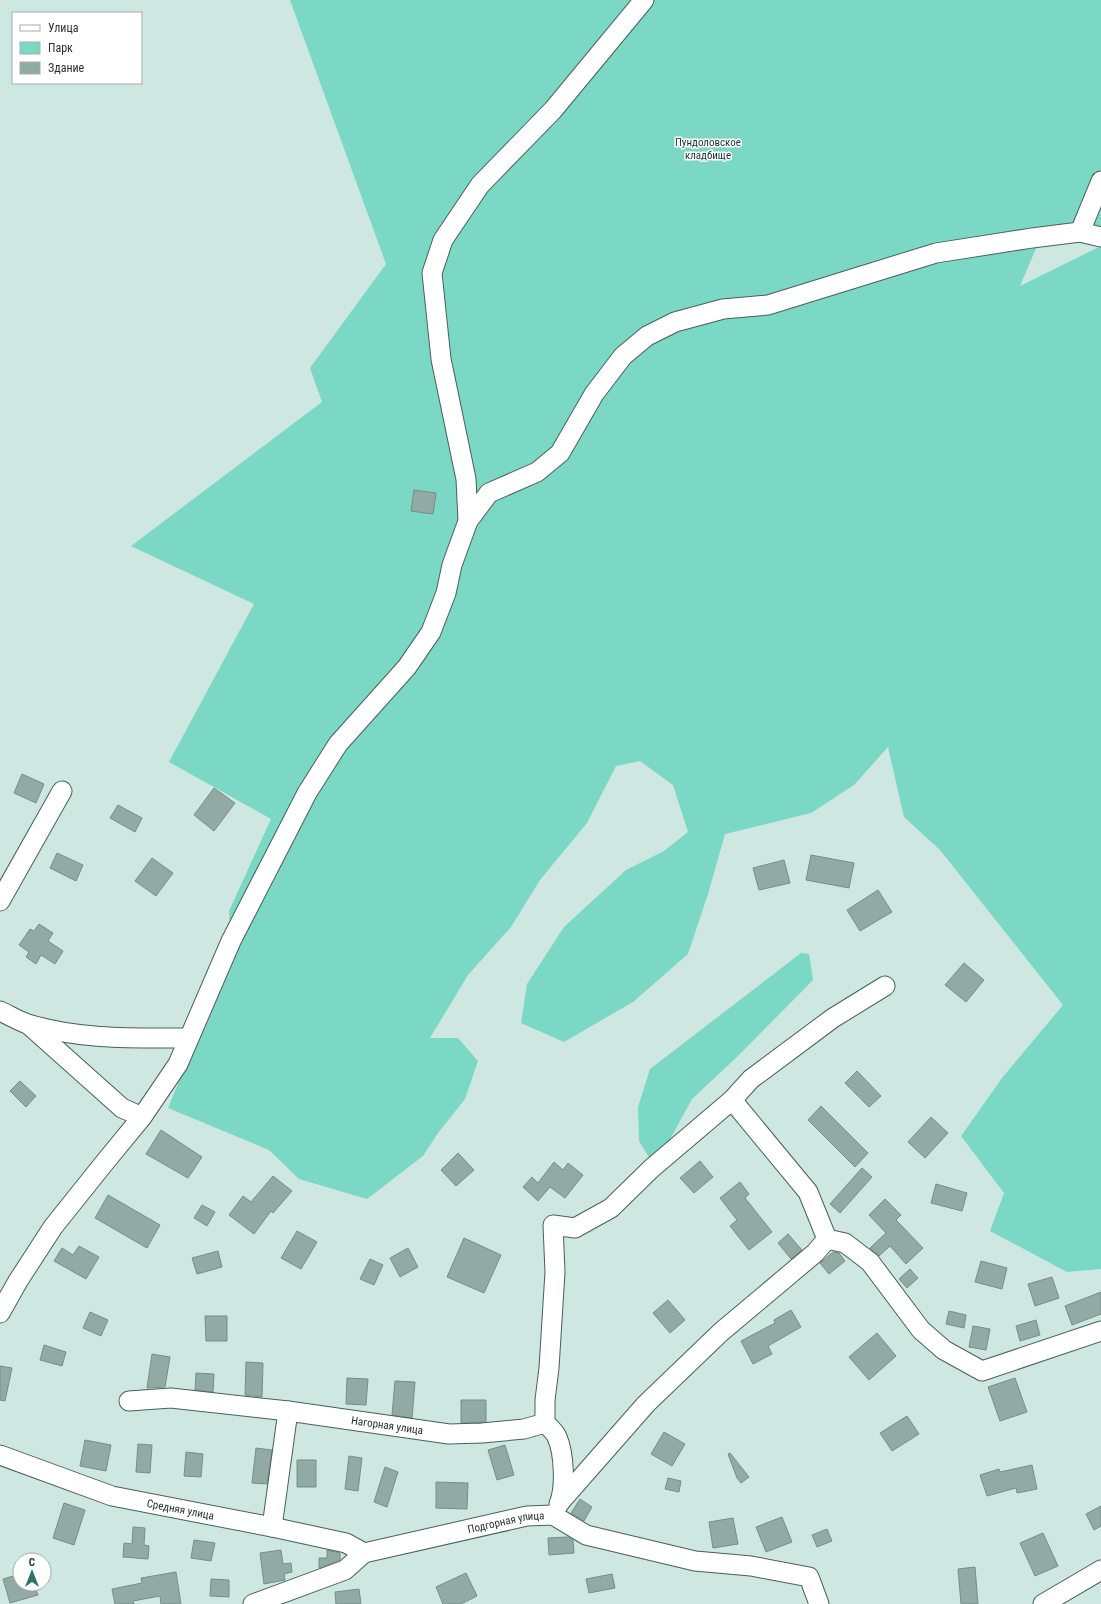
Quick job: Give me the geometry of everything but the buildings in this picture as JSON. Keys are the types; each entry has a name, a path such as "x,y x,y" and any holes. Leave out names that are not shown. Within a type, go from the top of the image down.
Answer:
{"street":[{"path":"468,521 466,478 441,359 432,273 443,240 480,185 553,110 644,0"},
{"path":"1080,232 1101,181"},
{"path":"0,1313 18,1281 53,1227 142,1117 178,1064 231,941 307,794 338,744 407,667 431,632 446,593 452,565 468,521 489,493 537,472 560,453 594,394 623,356 647,336 675,322 723,309 768,305 936,253 1080,232 1101,237"},
{"path":"0,901 62,791"},
{"path":"557,1508 564,1479 561,1448 557,1435 545,1423 545,1400 549,1368 555,1272 553,1225 575,1228 611,1208 652,1168 732,1100 751,1079 833,1018 885,986"},
{"path":"0,1011 27,1023 77,1034 131,1038 189,1038"},
{"path":"27,1023 122,1108 142,1117"},
{"path":"732,1100 808,1192 827,1239"},
{"path":"827,1239 845,1243 870,1262 922,1330 944,1350 982,1371 1101,1331"},
{"path":"557,1508 646,1404 721,1332 816,1253 827,1239"},
{"name":"Нагорная улица","path":"129,1402 171,1398 288,1411 449,1434 524,1429 545,1423"},
{"path":"272,1527 288,1411"},
{"name":"Средняя улица","path":"0,1455 112,1496 346,1543 364,1552"},
{"name":"Подгорная улица","path":"364,1552 557,1508 586,1535 695,1560 751,1566 809,1577 819,1604"},
{"path":"253,1604 345,1570 364,1552"},
{"path":"1043,1604 1101,1570"}],"green space":[{"name":"Пундоловское кладбище","path":"290,0 1101,0 1101,233 1040,239 1020,286 1101,246 1101,1269 1067,1272 990,1231 1004,1193 961,1136 1002,1078 1063,1005 940,850 904,817 888,747 854,785 811,813 725,834 708,894 688,954 633,1002 564,1042 521,1023 527,984 564,927 626,870 664,851 688,832 673,785 640,761 616,766 587,823 540,880 511,927 468,975 430,1038 458,1038 478,1061 465,1099 438,1133 423,1156 367,1199 299,1179 269,1150 168,1108 232,951 229,911 271,819 169,762 254,604 131,546 322,402 310,368 386,264"},
{"path":"801,953 809,954 813,980 737,1057 692,1099 667,1145 650,1159 639,1141 638,1107 650,1069"}]}
